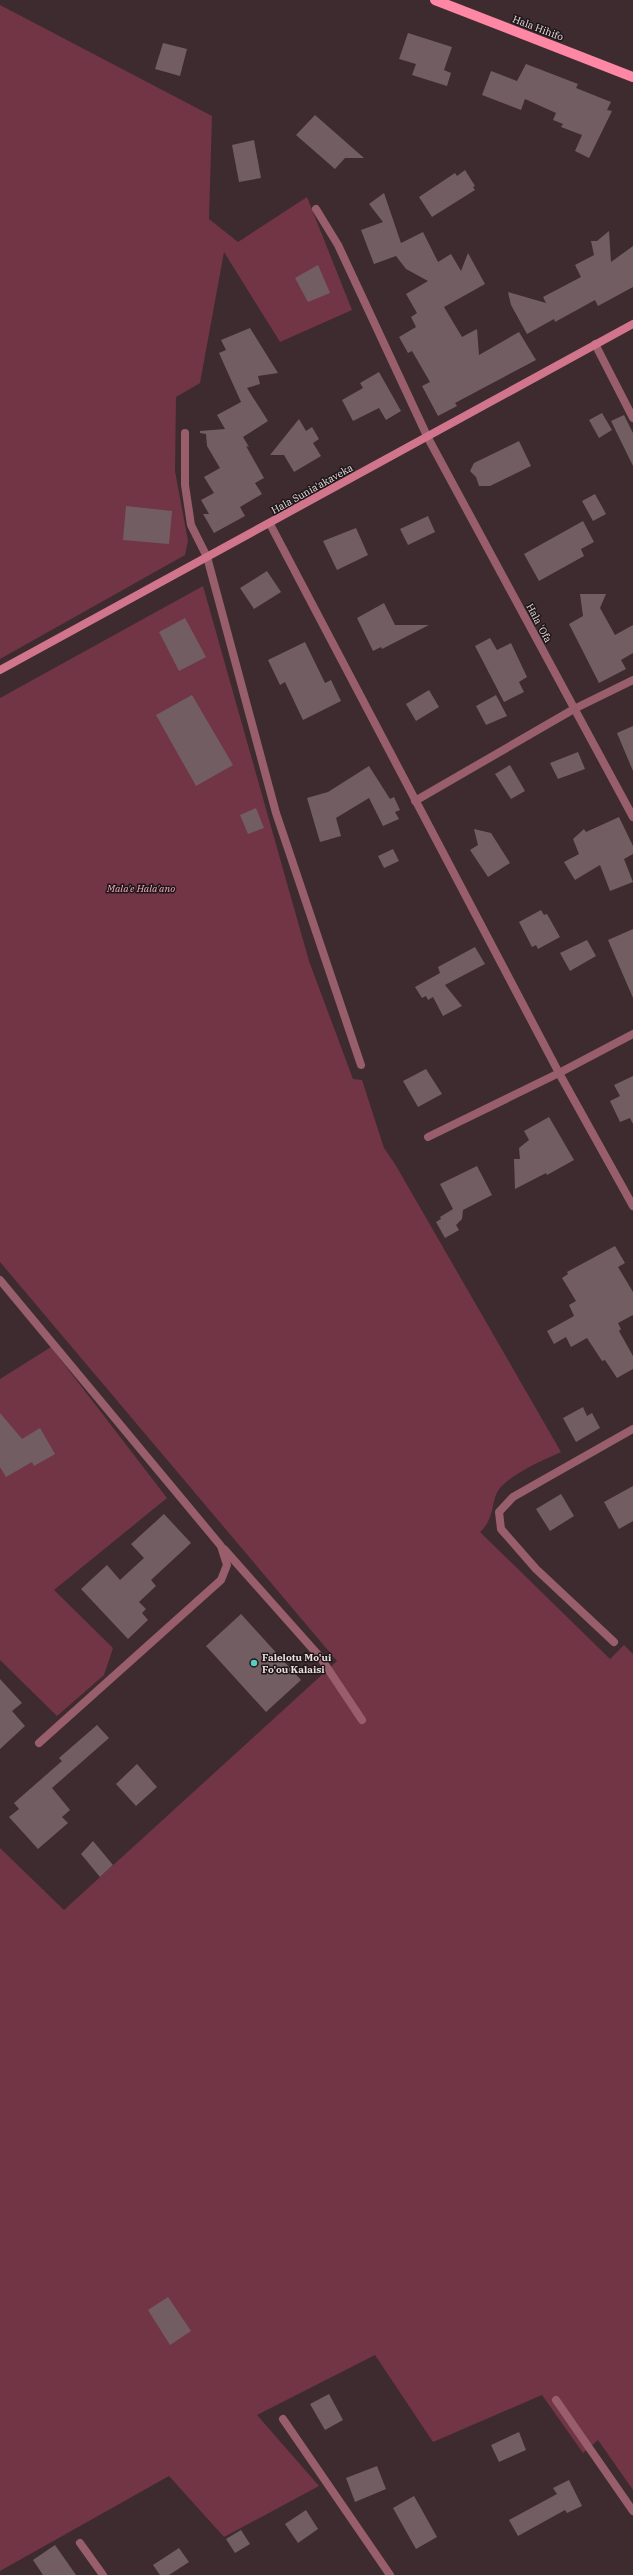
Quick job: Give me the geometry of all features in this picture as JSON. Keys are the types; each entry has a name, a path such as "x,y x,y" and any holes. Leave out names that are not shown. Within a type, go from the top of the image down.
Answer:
{"main road":[{"name":"Hala Hihifo","path":"435,0 633,77"}],"street":[{"name":"Hala 'Ofa","path":"316,209 338,245 428,438 633,817"},
{"name":"Hala Sunia'akaveka","path":"0,670 428,438 633,324"},
{"path":"595,344 633,418"},
{"path":"185,433 184,485 191,525 207,557 276,813 361,1064"},
{"path":"270,524 559,1073 633,1206"},
{"path":"415,801 574,709 633,680"},
{"path":"428,1137 559,1073 633,1034"},
{"path":"0,1280 221,1546 320,1658 362,1720"},
{"path":"614,1642 536,1569 501,1529 499,1512 513,1496 633,1429"},
{"path":"39,1743 221,1580 227,1565 221,1546"},
{"path":"556,2400 633,2511"},
{"path":"283,2419 390,2575"},
{"path":"80,2543 103,2575"}],"green space":[{"path":"0,5 212,116 209,219 238,242 307,197 352,310 280,342 224,252 200,383 176,397 175,471 188,541 185,555 0,659"},
{"name":"Mala'e Hala'ano","path":"203,586 309,961 353,1079 362,1080 384,1148 395,1164 561,1452 537,1463 506,1482 497,1493 491,1515 485,1527 480,1532 610,1659 624,1645 633,1654 633,2490 598,2440 583,2453 542,2395 433,2442 375,2355 257,2415 319,2486 224,2537 169,2476 0,2571 0,1848 64,1910 337,1661 0,1262 0,698"},
{"path":"51,1347 167,1498 54,1590 113,1648 104,1675 57,1716 0,1660 0,1379"}],"building":[{"path":"408,33 452,47 444,70 451,73 447,86 412,75 416,64 399,59"},
{"path":"163,43 187,49 180,76 155,69"},
{"path":"526,64 578,84 576,88 611,102 607,110 612,111 589,158 575,151 582,135 561,127 563,124 553,120 556,113 525,99 521,110 482,95 491,71 517,81"},
{"path":"315,115 364,158 345,158 335,169 296,135"},
{"path":"254,140 261,178 239,182 232,145"},
{"path":"465,170 475,186 473,187 475,190 432,217 419,197 455,173 457,176"},
{"path":"384,193 401,243 423,232 438,262 451,254 461,271 468,253 485,284 444,307 462,337 477,329 479,355 519,332 536,360 455,403 457,406 438,416 422,386 430,382 412,351 408,353 399,337 416,327 411,317 417,313 406,294 428,281 406,269 396,256 374,264 361,230 383,222 369,204"},
{"path":"609,231 611,262 633,246 633,287 598,306 595,300 555,322 554,319 527,334 511,305 508,292 546,303 543,297 581,277 575,265 594,255 591,241 597,241"},
{"path":"318,265 330,293 308,302 295,278"},
{"path":"250,328 278,373 258,376 260,384 247,388 268,421 243,437 249,447 246,446 264,478 255,483 262,494 240,507 245,516 214,533 203,514 209,514 201,500 214,493 204,477 220,468 207,446 206,434 200,433 200,431 225,429 217,415 241,402 219,353 226,350 221,340"},
{"path":"379,372 401,411 386,420 379,408 353,421 342,400 363,388 360,383"},
{"path":"602,413 612,430 599,438 589,420"},
{"path":"624,415 633,433 633,466 611,421"},
{"path":"299,419 306,431 312,427 319,439 313,443 321,456 294,472 284,455 270,455"},
{"path":"519,441 531,466 490,486 479,486 476,477 470,471 474,463"},
{"path":"595,494 606,514 593,521 582,501"},
{"path":"126,506 172,511 169,544 123,540"},
{"path":"428,516 435,532 408,545 400,529"},
{"path":"583,521 594,542 581,549 584,556 539,581 524,554"},
{"path":"356,528 368,555 337,570 323,541"},
{"path":"267,571 281,592 254,609 240,588"},
{"path":"580,594 606,594 600,608 615,635 633,625 633,653 621,660 626,669 599,683 569,624 583,616"},
{"path":"384,603 395,625 429,625 382,649 381,647 373,651 357,618"},
{"path":"185,618 206,657 179,671 159,632"},
{"path":"490,638 497,650 511,643 527,677 519,682 524,692 504,702 475,646"},
{"path":"305,642 325,683 331,680 341,701 303,720 285,682 280,685 268,660"},
{"path":"429,690 439,707 416,721 406,704"},
{"path":"192,695 233,765 196,786 156,715"},
{"path":"496,695 507,716 486,725 476,706"},
{"path":"633,726 633,771 617,733"},
{"path":"578,752 585,769 558,779 550,763"},
{"path":"510,765 525,791 511,799 495,774"},
{"path":"369,766 390,799 394,797 400,810 395,812 399,819 383,826 369,798 336,818 341,836 320,842 307,798 328,792"},
{"path":"256,808 264,828 248,834 240,815"},
{"path":"619,817 633,846 633,854 624,859 633,882 610,891 600,865 575,880 564,862 579,854 573,839 584,829 586,832"},
{"path":"474,829 491,833 510,863 488,877 470,850 478,845"},
{"path":"393,849 399,861 384,868 378,856"},
{"path":"541,910 544,915 547,914 560,937 538,949 536,945 532,947 519,922"},
{"path":"633,929 633,998 608,940"},
{"path":"587,940 596,956 570,971 560,953"},
{"path":"475,947 485,964 445,985 462,1006 443,1016 433,997 428,1000 426,996 422,998 415,987 440,973 438,967"},
{"path":"426,1069 442,1094 418,1107 403,1081"},
{"path":"633,1076 633,1124 630,1118 620,1122 610,1101 620,1096 614,1085"},
{"path":"549,1117 574,1160 547,1175 546,1173 515,1189 514,1159 520,1159 519,1148 529,1140 524,1131"},
{"path":"477,1166 492,1195 463,1210 462,1219 456,1225 459,1230 445,1238 436,1222 441,1219 440,1217 453,1209 440,1184"},
{"path":"615,1246 625,1263 618,1267 633,1292 633,1315 618,1323 621,1329 619,1331 633,1356 633,1369 617,1378 605,1360 602,1361 587,1338 571,1347 566,1337 554,1344 547,1331 574,1316 569,1305 576,1301 562,1278 568,1274 567,1272"},
{"path":"583,1407 587,1416 592,1413 600,1428 576,1442 563,1418"},
{"path":"0,1413 22,1439 40,1428 55,1454 34,1466 32,1462 6,1477 0,1467"},
{"path":"633,1486 633,1521 619,1529 604,1502"},
{"path":"561,1494 574,1516 550,1531 536,1509"},
{"path":"164,1514 191,1543 151,1580 156,1586 139,1602 146,1609 142,1613 148,1620 128,1639 81,1589 107,1565 120,1580 144,1558 131,1544"},
{"name":"Falelotu Mo'ui Fo'ou Kalaisi","path":"241,1614 301,1680 266,1712 206,1646"},
{"path":"0,1679 22,1703 12,1711 25,1726 0,1749"},
{"path":"97,1725 109,1738 52,1788 70,1810 62,1817 68,1823 38,1849 9,1817 19,1809 14,1803 62,1761 59,1758"},
{"path":"137,1764 157,1787 136,1806 116,1784"},
{"path":"93,1841 113,1865 100,1877 81,1854"},
{"path":"168,2297 191,2331 170,2345 148,2310"},
{"path":"329,2394 343,2420 325,2430 310,2404"},
{"path":"519,2432 526,2450 499,2462 491,2445"},
{"path":"377,2466 386,2489 355,2502 346,2478"},
{"path":"569,2480 582,2506 567,2513 565,2510 518,2536 509,2520 557,2494 553,2488"},
{"path":"414,2496 437,2537 416,2549 393,2508"},
{"path":"306,2510 318,2529 298,2543 285,2524"},
{"path":"241,2530 250,2544 235,2553 226,2539"},
{"path":"55,2545 76,2575 43,2575 33,2560"},
{"path":"179,2548 189,2562 169,2575 160,2575 153,2565"}],"place":[{"name":"Falelotu Mo'ui Fo'ou Kalaisi","path":"254,1663"}]}
